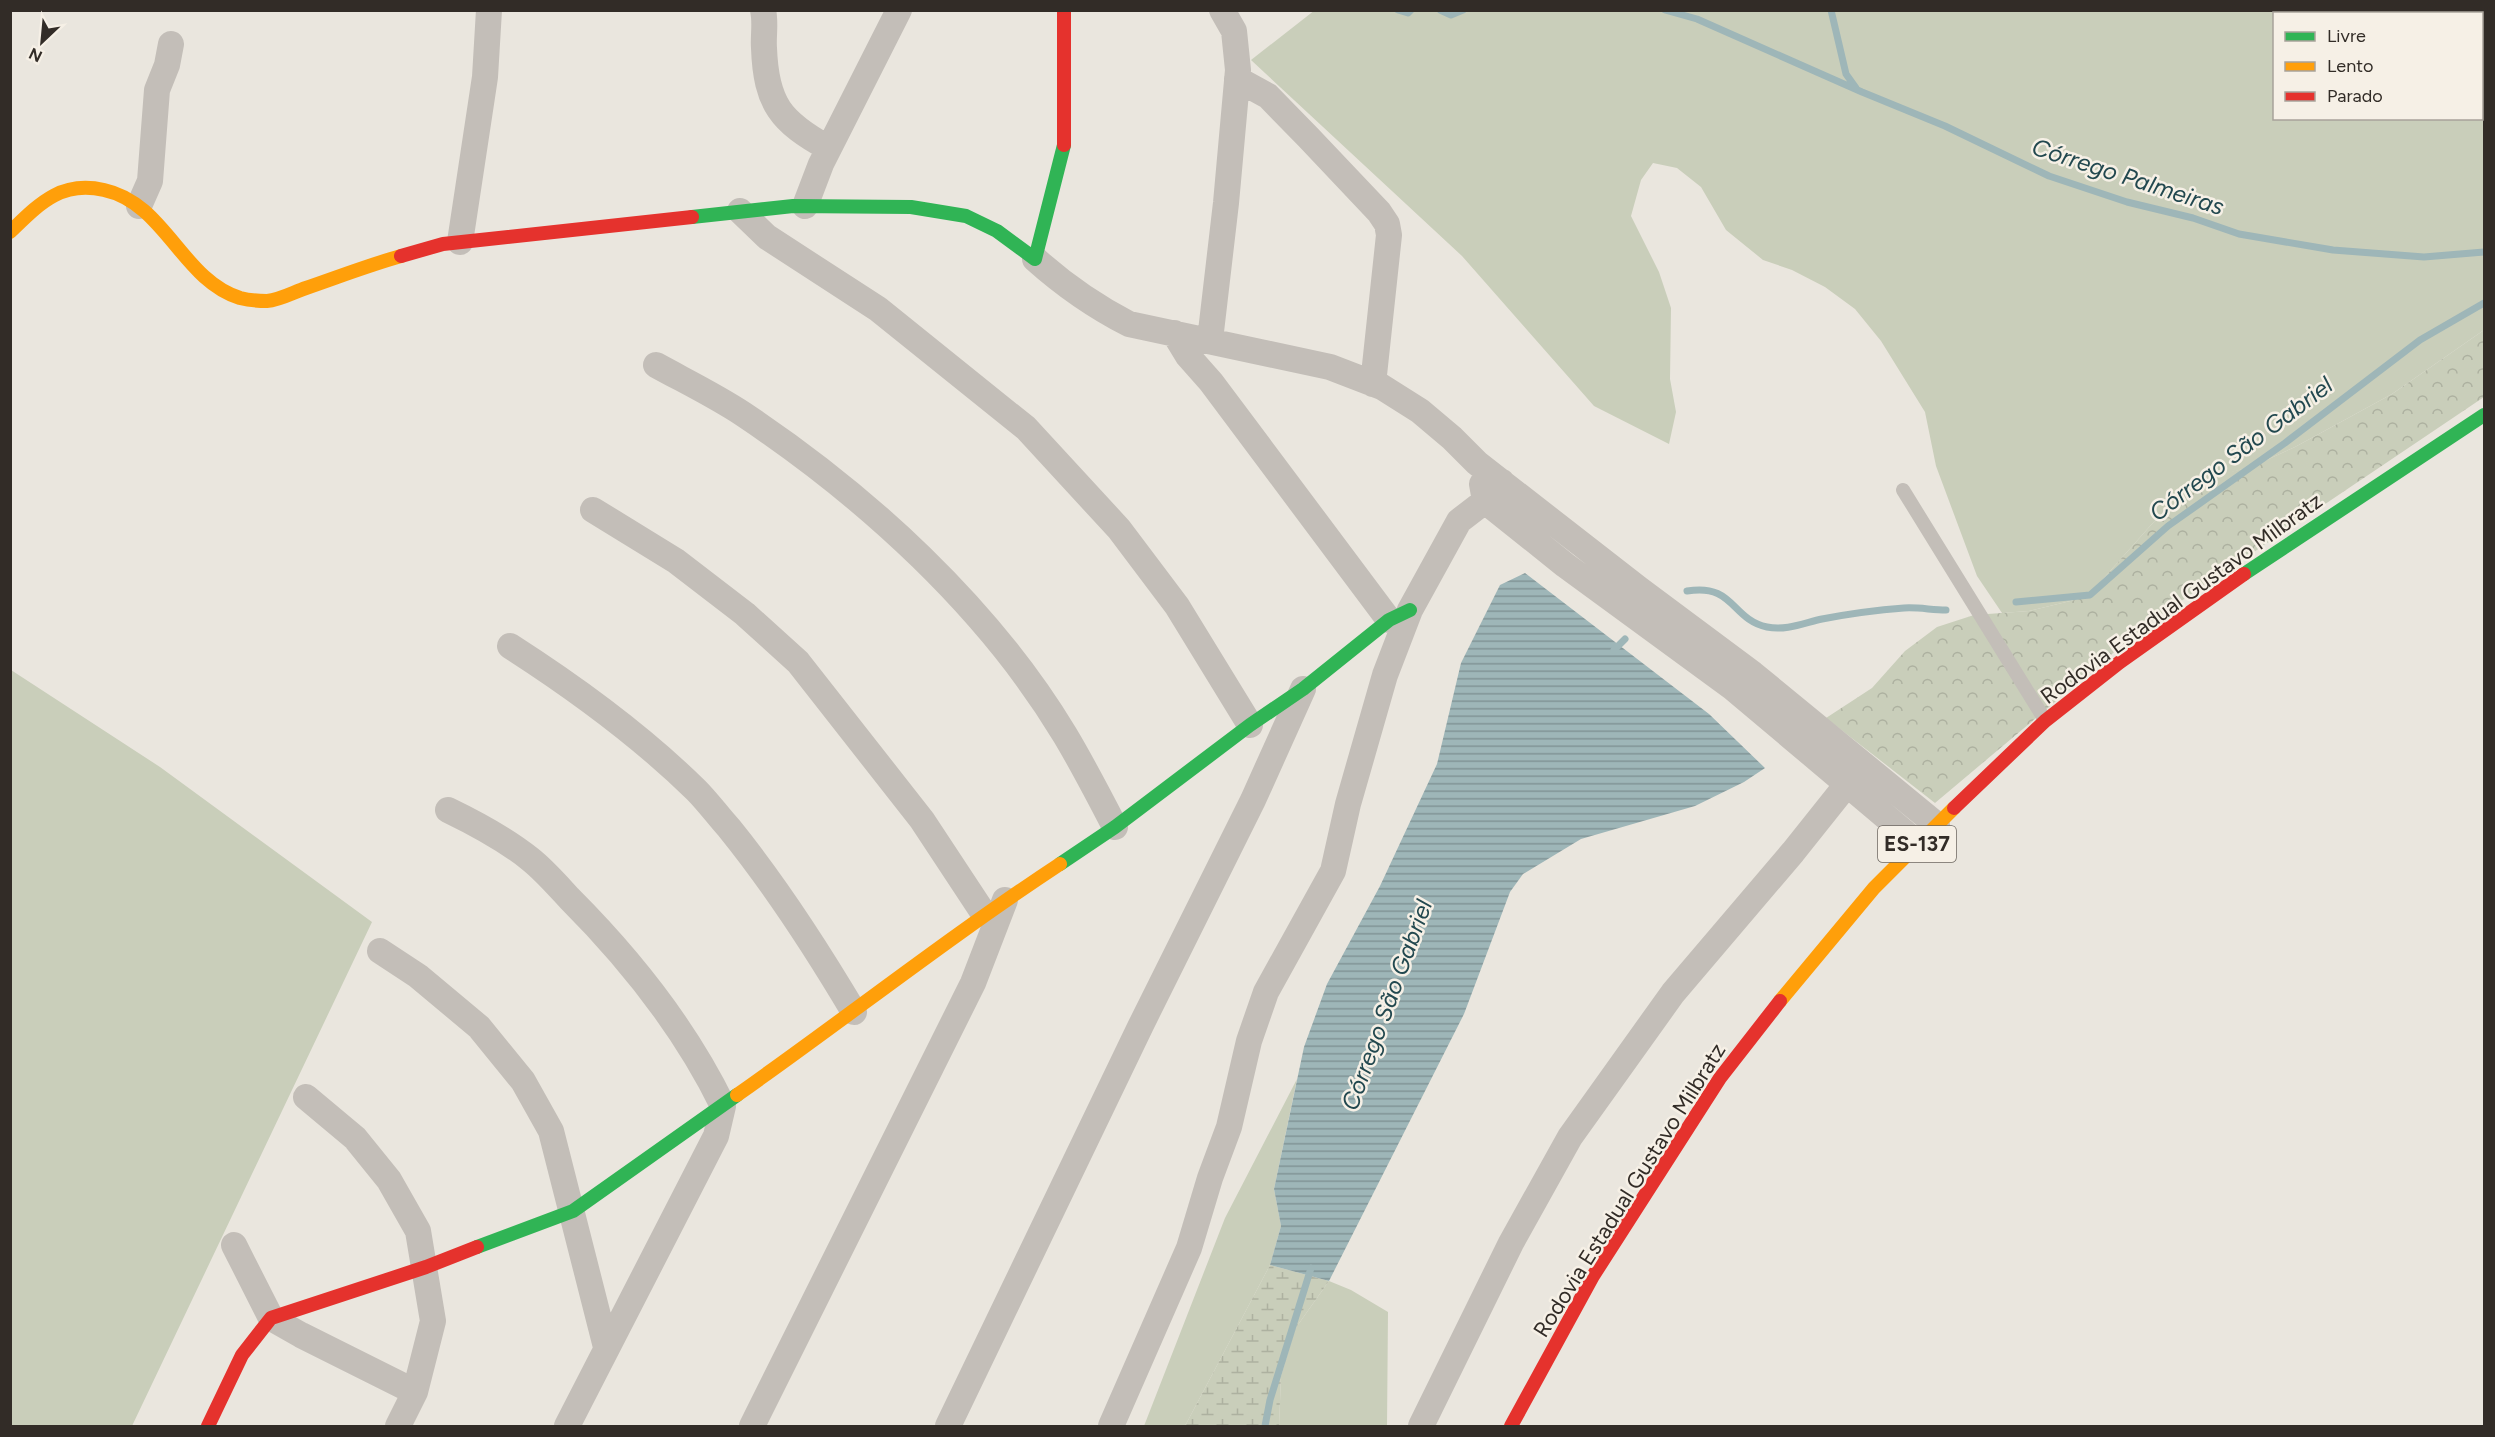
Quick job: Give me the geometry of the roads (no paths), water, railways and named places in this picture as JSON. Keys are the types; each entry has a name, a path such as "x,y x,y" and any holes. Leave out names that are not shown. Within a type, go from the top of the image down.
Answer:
{"street":[{"path":"460,242 484,77 489,10"},
{"path":"764,10 764,61 770,92 780,115 802,134 828,148"},
{"path":"805,206 828,148 899,10"},
{"path":"1035,259 1065,139 1064,10"},
{"path":"1210,340 1226,203 1237,79 1238,47 1234,31 1222,10"},
{"path":"139,206 150,181 157,90 171,44"},
{"path":"1237,79 1268,96 1369,200 1387,224 1389,235 1373,384"},
{"path":"10,232 46,200 74,187 104,188 130,199 139,206 199,271 223,291 239,300 254,302 269,301 370,265 443,244 805,206 911,207 966,216 997,231 1035,259 1064,285 1104,312 1129,324 1330,367 1382,387 1419,411 1452,438 1477,463 1494,492 1565,565 1733,688 1917,843"},
{"path":"740,212 767,237 878,309 1026,428 1119,529 1177,606 1250,725"},
{"path":"1174,333 1188,356 1400,615"},
{"path":"656,365 742,413 814,465 885,522 952,589 1015,663 1064,734 1115,826"},
{"name":"Rodovia Estadual Gustavo Milbratz","path":"1511,1426 1593,1276 1720,1078 1813,959 1874,888 1917,843 2045,721 2120,662 2284,546 2484,415"},
{"path":"1111,1426 1188,1248 1229,1127 1249,1041 1266,992 1333,871 1348,804 1400,615 1459,521 1494,492"},
{"path":"1494,492 1639,589 1753,674 1938,825"},
{"path":"593,510 676,561 745,614 798,662 922,819 984,914"},
{"path":"208,1426 243,1355 258,1330 271,1318 426,1267 573,1211 854,1012 984,914 1115,826 1400,615"},
{"path":"510,646 552,673 632,731 698,792 753,858 803,927 854,1012"},
{"path":"948,1426 1141,1025 1253,800 1303,689"},
{"path":"1421,1426 1511,1243 1570,1137 1673,993 1793,852 1848,783"},
{"path":"448,810 486,829 532,860 598,927 668,1012 706,1071 723,1106 716,1136 567,1426"},
{"path":"752,1426 973,983 1005,900"},
{"path":"380,951 418,976 479,1027 523,1081 551,1131 606,1347"},
{"path":"306,1097 355,1138 389,1180 418,1231 426,1267 433,1321 416,1392 398,1426"},
{"path":"234,1245 271,1318 416,1392"}],"lane":[{"path":"1903,490 2045,721"}],"water":[{"path":"1525,573 1709,714 1765,768 1744,782 1695,806 1581,839 1523,874 1510,892 1464,1014 1329,1281 1270,1265 1281,1226 1274,1189 1304,1047 1327,984 1380,886 1437,764 1461,663 1500,585"}],"waterway":[{"path":"1398,10 1408,13 1411,10"},
{"path":"1440,10 1451,15 1463,10"},
{"name":"Córrego Palmeiras","path":"1665,10 1697,19 1945,126 2049,176 2127,202 2193,218 2239,234 2333,250 2424,257 2484,252"},
{"name":"Córrego Palmeiras","path":"1831,10 1846,74 1856,88"},
{"name":"Córrego São Gabriel","path":"2016,602 2090,595 2168,526 2285,443 2420,340 2484,303"},
{"name":"Córrego São Gabriel","path":"1687,591 1714,592 1755,623 1774,628 1883,610 1909,608 1946,610"},
{"name":"Córrego São Gabriel","path":"1614,650 1625,639"},
{"name":"Córrego São Gabriel","path":"1265,1426 1270,1400 1311,1268"}]}
